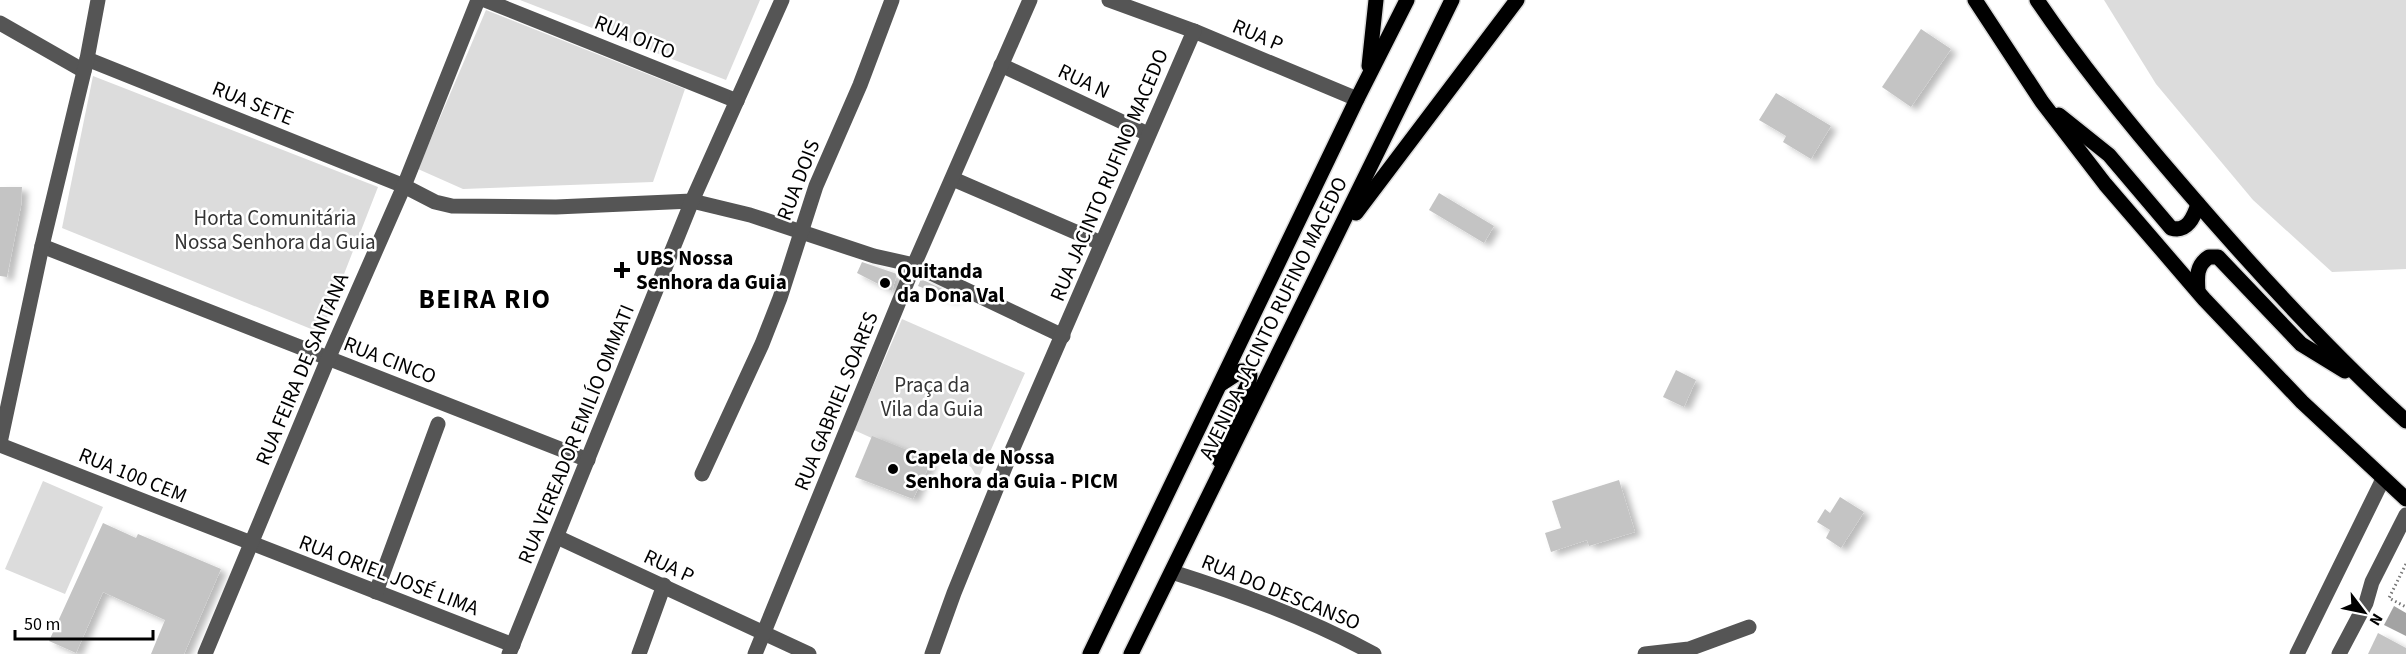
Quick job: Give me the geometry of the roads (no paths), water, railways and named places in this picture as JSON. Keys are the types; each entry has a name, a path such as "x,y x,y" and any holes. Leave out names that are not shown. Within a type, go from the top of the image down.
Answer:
{"main road":[{"path":"1368,76 1376,0"},
{"name":"AVENIDA JACINTO RUFINO MACEDO","path":"1090,654 1368,76 1407,0"},
{"name":"AVENIDA JACINTO RUFINO MACEDO","path":"1131,654 1452,0"},
{"path":"1336,239 1517,0"},
{"path":"1973,0 1985,14 2042,102 2105,184 2198,291 2302,402 2406,499"},
{"path":"2037,0 2067,44 2120,113 2198,204 2361,380 2406,421"},
{"path":"2042,102 2109,155 2171,228 2178,230 2186,226 2191,221 2198,204"},
{"path":"2198,291 2197,276 2200,265 2209,257 2218,257 2301,344 2361,380"},
{"path":"1210,495 1227,429 1250,382 1250,375 1247,371 1241,371 1220,385"},
{"path":"1098,654 1120,594"}],"street":[{"path":"0,444 42,246 86,65 98,0"},
{"name":"RUA FEIRA DE SANTANA","path":"205,654 328,359 404,186 478,0"},
{"name":"RUA OITO","path":"485,0 737,100"},
{"name":"RUA VEREADOR EMILÍO OMMATI","path":"511,650 692,201 782,0"},
{"name":"RUA DOIS","path":"702,474 762,344 780,298 816,186 860,85 892,0"},
{"name":"RUA GABRIEL SOARES","path":"755,654 914,265 1030,0"},
{"name":"RUA P","path":"1109,0 1194,31 1357,99"},
{"name":"RUA SETE","path":"0,23 86,65 404,186"},
{"name":"RUA JACINTO RUFINO MACEDO","path":"932,654 1010,455 1194,31"},
{"name":"RUA N","path":"1001,65 1148,134"},
{"path":"953,179 1101,243"},
{"name":"RUA JACINTO RUFINO MACEDO","path":"404,186 435,202 452,206 556,207 692,201 725,208 850,249 914,265 1063,336"},
{"name":"RUA CINCO","path":"42,246 588,460"},
{"path":"376,592 438,424"},
{"name":"RUA 100 CEM","path":"0,444 250,544"},
{"path":"2297,654 2383,480"},
{"path":"2366,603 2372,582 2406,515"},
{"path":"2339,654 2406,535"},
{"name":"RUA P","path":"556,537 664,585 763,635"},
{"name":"RUA ORIEL JOSÉ LIMA","path":"250,544 376,592 511,650"},
{"name":"RUA DO DESCANSO","path":"1172,572 1229,590 1301,618 1374,654"},
{"path":"639,654 664,585"},
{"path":"1645,654 1689,649 1749,627"},
{"path":"763,635 809,654"}],"place":[{"name":"UBS Nossa Senhora da Guia","path":"622,270"},
{"name":"Quitanda da Dona Val","path":"885,283"},
{"name":"Capela de Nossa Senhora da Guia - PICM","path":"893,469"}],"district":[{"name":"BEIRA RIO","path":"485,299"}],"park label":[{"name":"Horta Comunitária Nossa Senhora da Guia","path":"275,230"},
{"name":"Praça da Vila da Guia","path":"932,397"}]}
